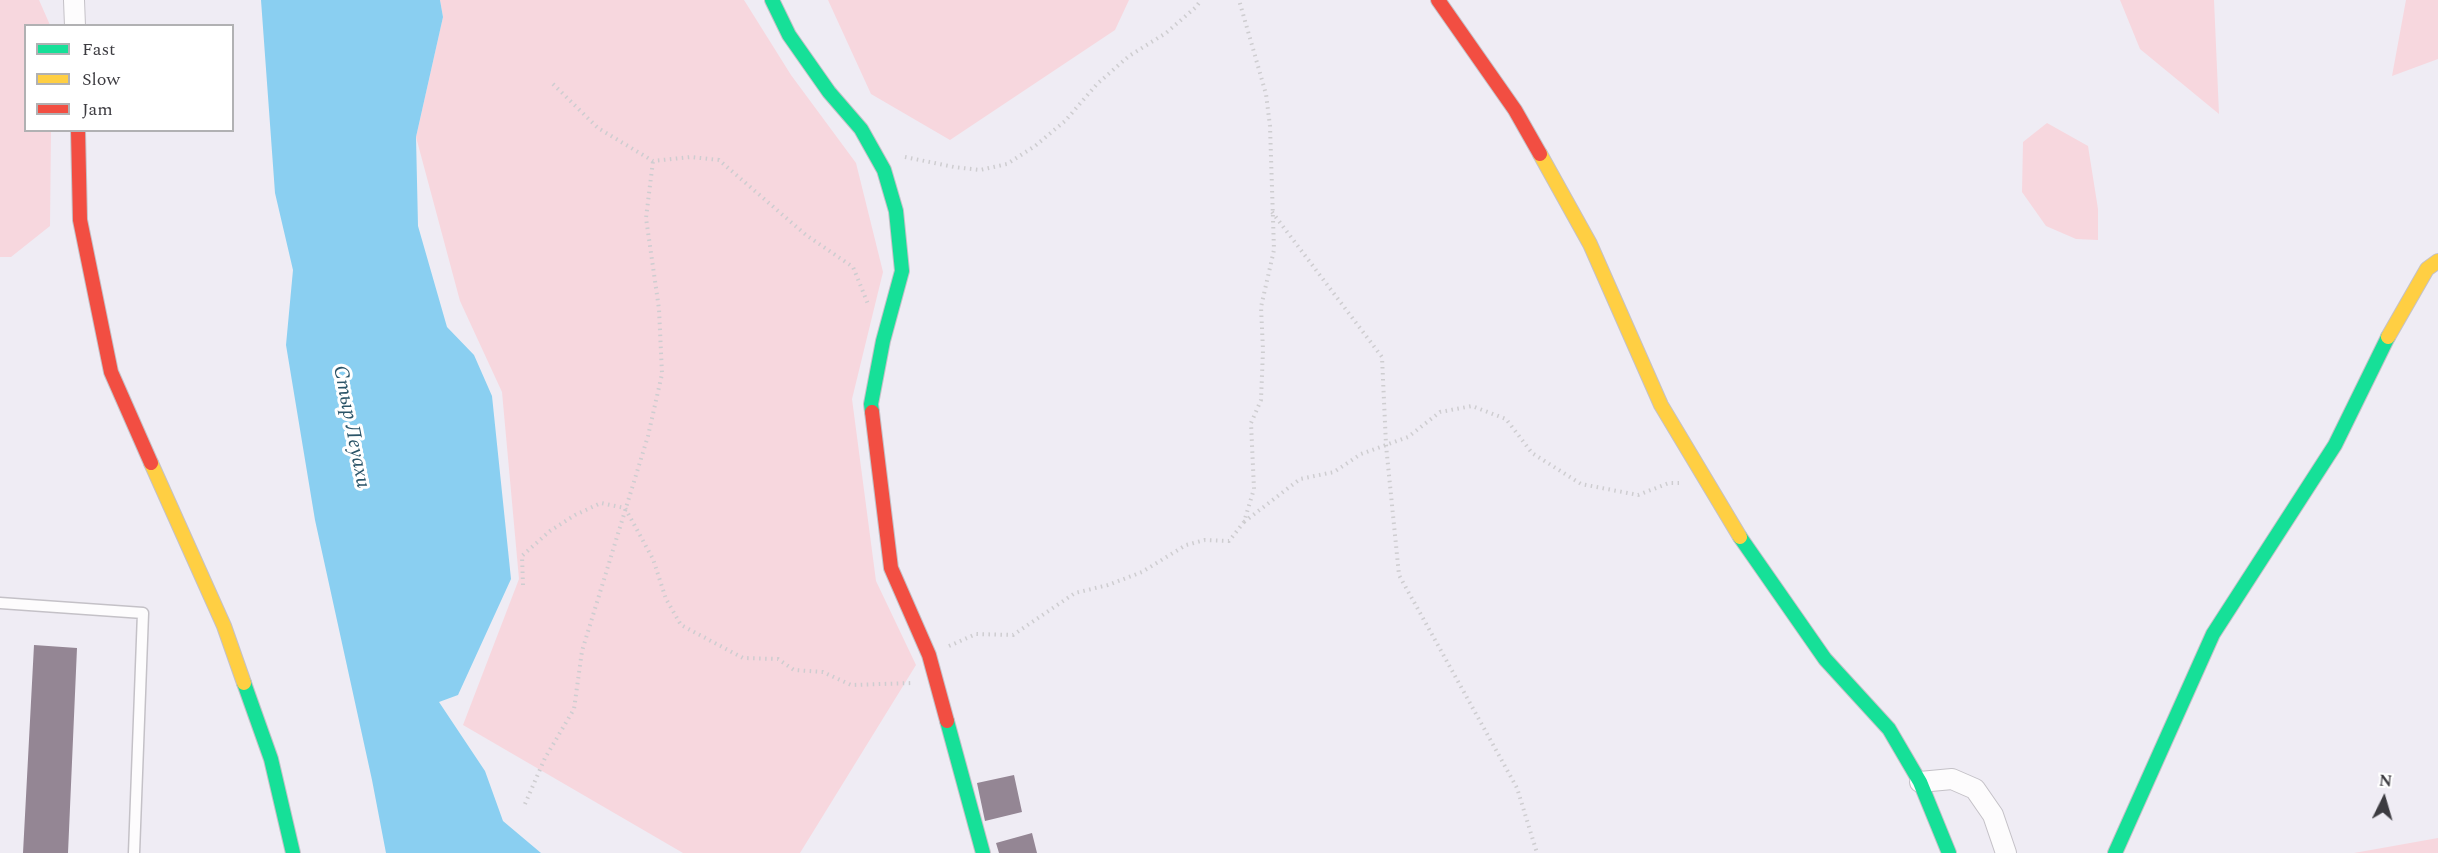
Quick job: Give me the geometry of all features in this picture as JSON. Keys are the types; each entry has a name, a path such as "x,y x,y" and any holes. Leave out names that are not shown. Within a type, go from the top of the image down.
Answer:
{"street":[{"path":"74,0 75,24"},
{"path":"772,0 795,45 829,92 861,129 884,170 896,211 902,271 882,341 871,404 891,568 928,655 982,853"},
{"path":"1438,0 1515,110 1590,244 1661,405 1726,519 1825,658 1889,729 1920,782 1949,853"},
{"path":"78,132 80,220 111,372 224,626 271,759 293,853"},
{"path":"2115,853 2213,634 2335,445 2377,357 2427,268 2438,261"},
{"path":"1920,782 1952,779 1976,789 1993,815 2006,853"}],"lane":[{"path":"0,609 0,603 142,612 134,853"}],"path":[{"path":"902,156 944,166 980,170 1007,164 1035,146 1058,127 1097,84 1129,56 1166,33 1196,7 1200,0"},
{"path":"1239,0 1266,94 1270,126 1274,250 1261,307 1263,350 1261,400 1251,423 1254,489 1244,522"},
{"path":"553,84 598,128 653,161 691,156 719,160 806,235 852,267 870,310"},
{"path":"525,804 545,758 574,710 582,651 648,436 662,374 659,309 646,218 653,161"},
{"path":"1272,211 1382,357 1386,445 1400,575 1517,788 1537,853"},
{"path":"928,655 976,634 1013,635 1075,593 1108,585 1142,572 1186,545 1205,540 1229,541 1244,522 1300,478 1334,472 1361,454 1408,437 1440,412 1472,406 1506,419 1532,453 1581,484 1638,495 1669,483 1707,485"},
{"path":"523,585 522,556 550,531 575,515 601,503 626,508"},
{"path":"626,508 653,559 666,599 681,625 743,658 778,659 794,670 823,672 851,685 935,681"}],"shaded area":[{"path":"0,0 39,0 50,24 24,24 24,132 51,132 50,226 11,257 0,257"},
{"path":"440,0 744,0 791,75 856,163 883,272 852,399 876,581 916,665 800,853 683,853 463,725 519,579 502,392 460,301 416,137 443,17"},
{"path":"828,0 1129,0 1115,30 950,140 871,94"},
{"path":"2120,0 2214,0 2219,114 2140,49"},
{"path":"2406,0 2438,0 2438,59 2392,76"},
{"path":"2047,123 2088,146 2098,209 2098,240 2076,239 2046,226 2022,192 2023,142"},
{"path":"2438,838 2438,853 2354,853"}],"water":[{"name":"Стыр Леуахи","path":"261,0 440,0 443,17 416,137 418,226 447,327 474,355 492,396 511,579 458,695 439,702 485,771 503,821 541,853 386,853 315,520 286,345 293,270 275,193"}],"building":[{"path":"34,645 77,648 68,853 23,853"},
{"path":"1014,775 1022,812 985,821 977,783"},
{"path":"1032,833 1037,853 999,853 996,843"}],"traffic: fast":[{"path":"772,0 789,35 829,92 861,129 884,170 896,211 902,271 883,341 871,404 872,412"},
{"path":"2115,853 2213,634 2335,445 2388,337"},
{"path":"1740,537 1825,659 1889,729 1920,782 1949,853"},
{"path":"244,683 271,759 293,853"},
{"path":"947,721 983,853"}],"traffic: slow":[{"path":"1540,154 1590,244 1661,405 1740,537"},
{"path":"2388,337 2427,269 2438,261"},
{"path":"151,463 224,626 244,683"}],"traffic: jam":[{"path":"1438,0 1515,110 1540,154"},
{"path":"78,132 80,220 111,372 151,463"},
{"path":"872,412 891,568 929,655 947,721"}]}
